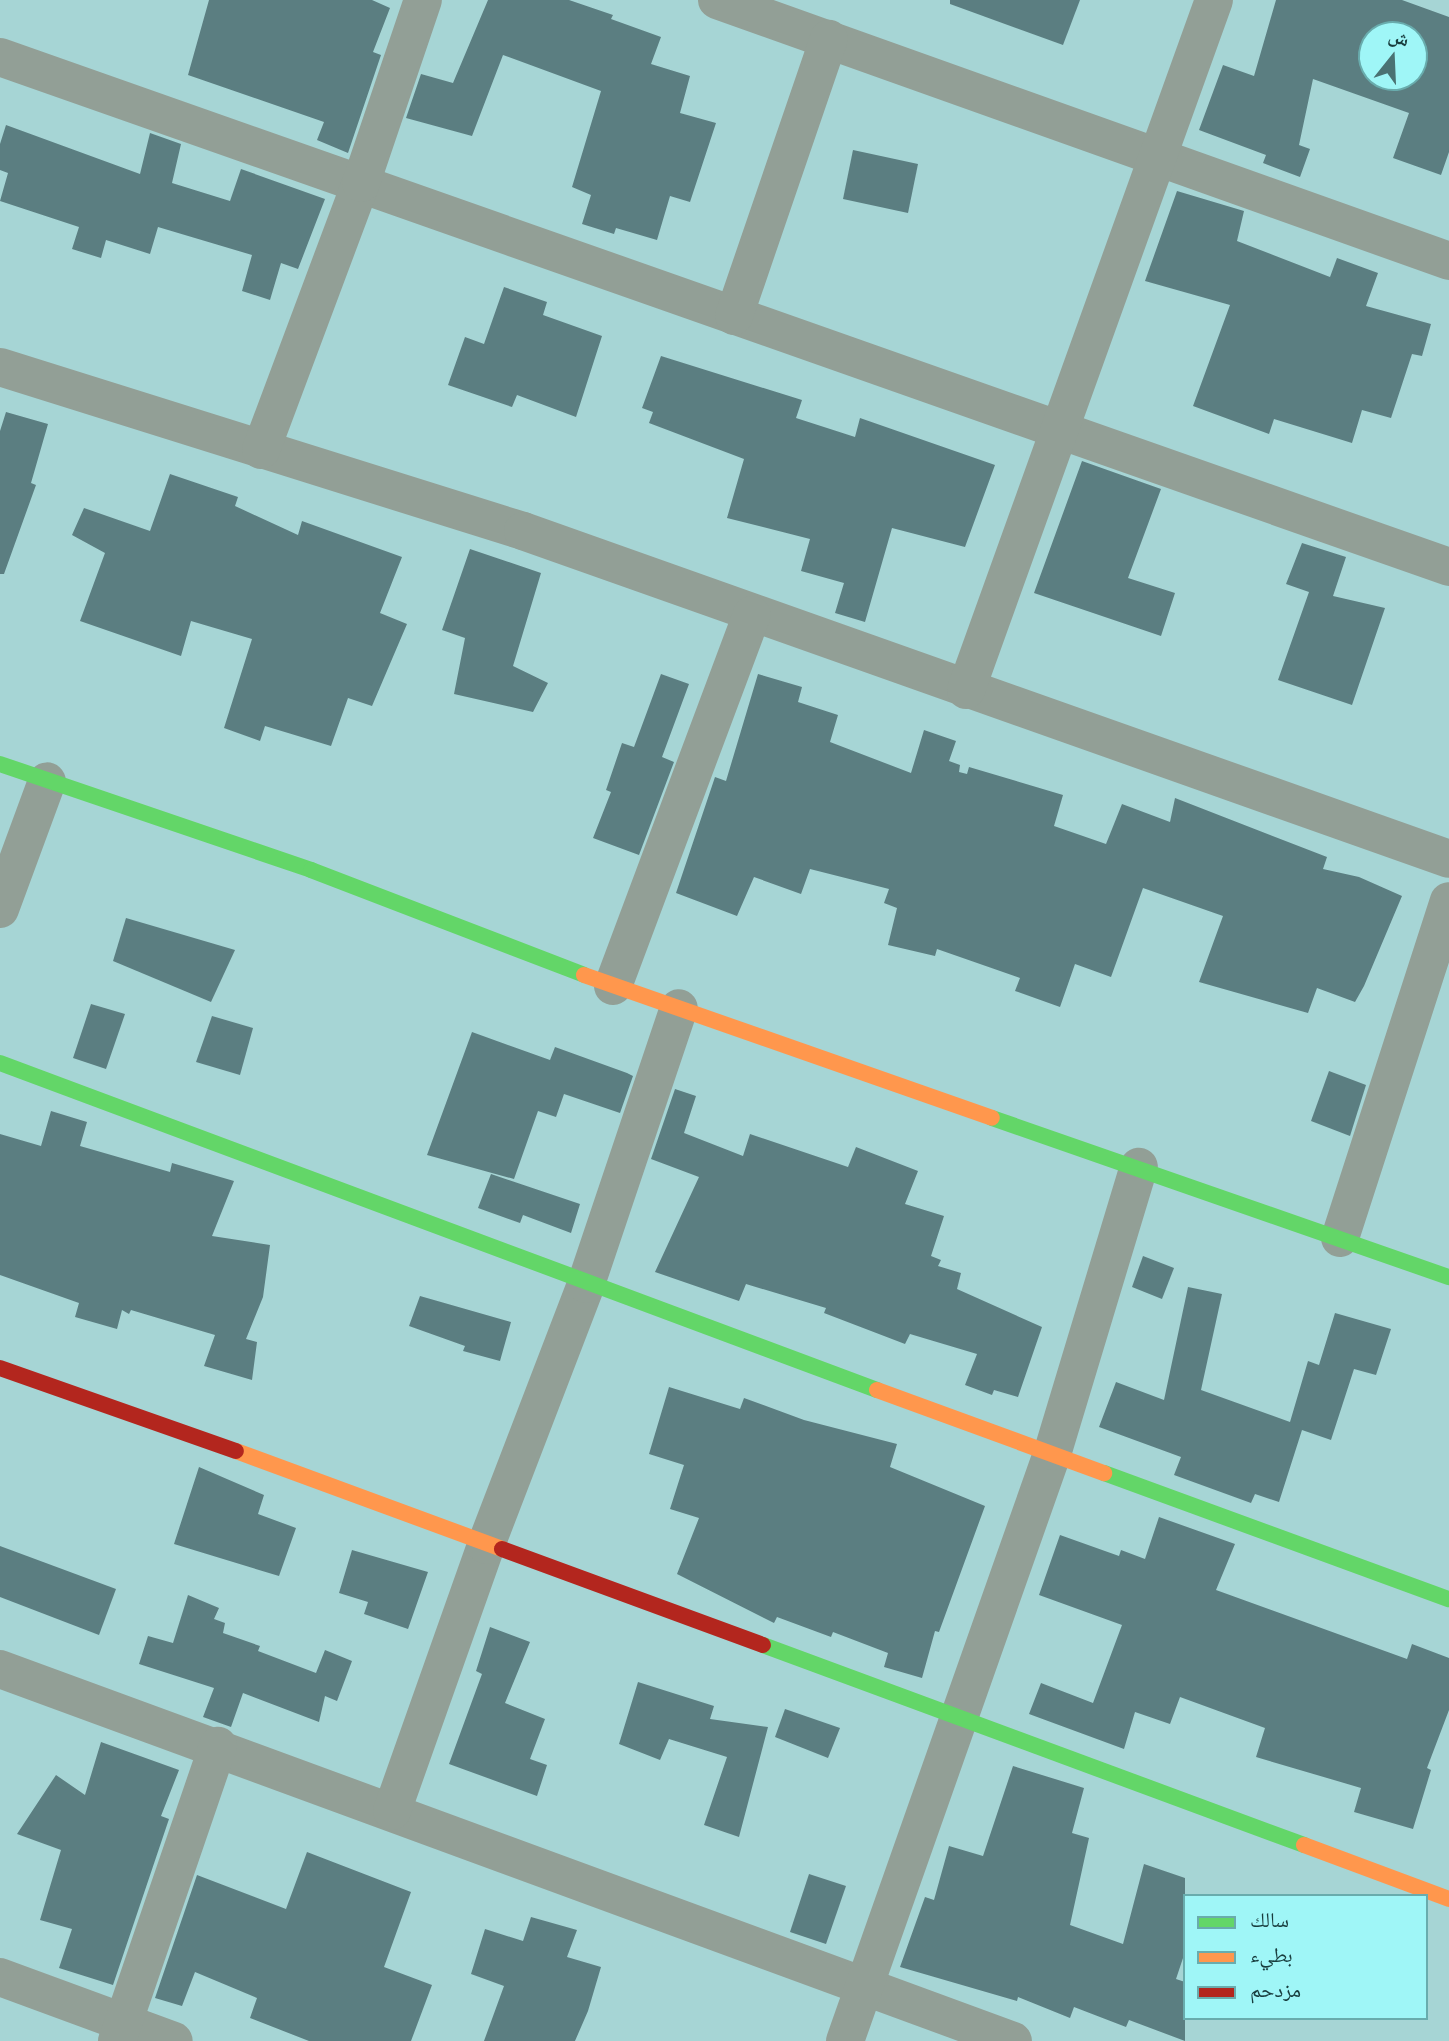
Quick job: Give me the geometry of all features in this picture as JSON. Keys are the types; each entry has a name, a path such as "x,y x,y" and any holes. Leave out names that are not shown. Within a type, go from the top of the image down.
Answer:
{"street":[{"path":"261,450 361,183 423,0"},
{"path":"717,0 1449,261"},
{"path":"966,690 1156,155 1214,0"},
{"path":"734,316 829,39"},
{"path":"0,57 1449,568"},
{"path":"0,367 523,531 752,615 1449,859"},
{"path":"613,986 752,615"},
{"path":"0,764 311,870 613,986 1449,1277"},
{"path":"0,909 47,780"},
{"path":"1340,1238 1449,901"},
{"path":"392,1811 486,1545 586,1284 679,1009"},
{"path":"0,1063 586,1284 1053,1451 1449,1599"},
{"path":"845,2041 1053,1451 1139,1167"},
{"path":"0,1368 172,1427 1449,1899"},
{"path":"0,1670 218,1746 1013,2041"},
{"path":"120,2031 218,1746"},
{"path":"0,1977 120,2031 174,2041"}],"building":[{"path":"209,0 372,0 390,8 373,52 381,55 348,153 317,140 324,122 188,75"},
{"path":"488,0 569,0 613,15 611,19 661,37 651,64 690,76 680,113 716,123 690,202 670,196 657,240 616,228 614,234 582,224 591,195 572,187 601,91 503,55 472,136 406,118 421,74 453,83"},
{"path":"950,0 1080,0 1063,45 950,4"},
{"path":"1276,0 1402,0 1449,17 1449,152 1441,175 1393,158 1409,113 1313,79 1299,145 1310,149 1300,177 1263,163 1266,155 1199,130 1223,65 1254,76"},
{"path":"6,125 140,174 150,133 181,144 172,183 230,201 241,169 325,199 298,269 281,263 270,300 242,291 252,255 158,227 150,254 106,240 101,258 72,249 79,227 0,201 8,173 0,170 0,144"},
{"path":"853,150 918,164 908,213 843,199"},
{"path":"1177,191 1244,211 1237,241 1330,277 1337,258 1378,273 1366,306 1431,324 1422,356 1412,354 1391,418 1362,410 1352,443 1274,419 1269,434 1193,406 1230,305 1145,281"},
{"path":"504,287 547,302 543,315 602,336 576,417 517,395 512,407 448,385 465,337 484,344"},
{"path":"661,356 802,400 796,418 855,437 860,418 995,465 965,547 892,528 865,622 835,613 844,583 801,571 810,539 727,518 744,459 649,423 653,412 642,408"},
{"path":"6,412 48,424 31,483 36,485 4,574 0,574 0,431"},
{"path":"1082,461 1161,489 1128,578 1175,593 1161,636 1034,593"},
{"path":"170,474 238,497 235,506 298,535 302,521 402,557 380,613 407,624 372,706 348,698 331,746 265,726 260,741 224,728 252,639 191,621 181,656 80,621 105,553 72,535 84,508 150,531"},
{"path":"1302,543 1346,557 1333,596 1385,608 1352,705 1278,680 1309,592 1286,584"},
{"path":"470,549 541,573 513,666 548,683 533,712 454,694 465,638 442,630"},
{"path":"661,674 689,684 662,757 674,762 639,855 593,838 611,792 606,790 622,743 634,747"},
{"path":"758,674 802,687 798,702 838,715 830,742 911,773 924,730 956,741 949,761 960,765 959,772 967,774 969,767 1063,795 1054,826 1106,844 1122,804 1170,822 1175,798 1327,857 1323,869 1359,877 1402,896 1364,986 1355,1002 1317,988 1308,1013 1199,982 1223,916 1143,888 1111,977 1075,964 1060,1007 1015,991 1020,978 937,949 935,956 888,945 897,908 884,903 889,889 810,869 801,894 754,877 737,916 676,893 715,777 726,781"},
{"path":"126,918 235,950 211,1002 113,961"},
{"path":"91,1004 125,1014 106,1069 73,1058"},
{"path":"212,1016 253,1028 240,1075 196,1062"},
{"path":"472,1032 550,1060 555,1047 633,1076 620,1113 564,1094 556,1117 538,1111 514,1179 427,1155"},
{"path":"1329,1071 1366,1085 1350,1136 1311,1121"},
{"path":"675,1089 696,1096 684,1133 743,1156 750,1134 848,1167 856,1147 918,1171 905,1204 944,1216 931,1256 941,1260 938,1266 961,1273 957,1289 1042,1327 1018,1397 994,1390 992,1395 965,1385 977,1354 910,1334 905,1344 824,1313 826,1308 746,1284 739,1301 655,1272 699,1177 651,1159"},
{"path":"51,1111 87,1122 80,1146 170,1172 172,1163 234,1181 212,1236 270,1245 263,1297 246,1339 257,1342 252,1380 204,1366 215,1335 131,1310 129,1314 122,1310 117,1329 75,1317 79,1303 0,1275 0,1134 41,1146"},
{"path":"491,1174 580,1204 571,1233 523,1215 520,1223 478,1208"},
{"path":"1143,1256 1174,1268 1162,1299 1132,1287"},
{"path":"1188,1287 1222,1294 1201,1390 1290,1422 1308,1361 1319,1365 1335,1313 1391,1329 1376,1375 1354,1369 1331,1440 1302,1430 1279,1502 1255,1494 1251,1503 1174,1475 1181,1457 1099,1427 1116,1382 1164,1400"},
{"path":"420,1296 511,1322 500,1361 463,1351 465,1346 409,1326"},
{"path":"669,1387 740,1409 744,1398 804,1420 897,1444 890,1467 985,1506 939,1632 935,1631 922,1678 884,1667 888,1653 833,1632 831,1637 777,1617 774,1623 677,1574 699,1518 670,1509 684,1465 649,1454"},
{"path":"199,1467 264,1495 258,1514 296,1528 279,1576 174,1544"},
{"path":"1159,1517 1235,1544 1216,1590 1407,1659 1412,1644 1449,1658 1449,1710 1427,1768 1431,1770 1413,1829 1354,1812 1361,1788 1256,1757 1265,1728 1180,1697 1170,1724 1135,1712 1124,1749 1029,1714 1041,1683 1093,1703 1122,1625 1039,1595 1060,1535 1119,1556 1121,1550 1145,1559"},
{"path":"0,1546 116,1589 99,1635 0,1597"},
{"path":"352,1550 428,1572 408,1629 364,1614 368,1602 339,1593"},
{"path":"188,1595 219,1608 214,1619 225,1623 223,1633 260,1646 258,1651 316,1673 325,1650 352,1661 337,1701 325,1696 319,1722 243,1693 231,1727 203,1717 214,1688 139,1664 148,1636 173,1643"},
{"path":"490,1627 530,1642 505,1703 545,1719 530,1759 547,1765 537,1796 449,1764 482,1674 476,1671"},
{"path":"638,1682 714,1706 710,1719 768,1727 739,1837 704,1825 727,1757 669,1739 660,1760 619,1744"},
{"path":"785,1709 840,1728 828,1758 775,1737"},
{"path":"101,1742 179,1770 161,1816 169,1819 113,1985 59,1968 72,1929 40,1920 61,1850 17,1834 56,1775 85,1795"},
{"path":"1013,1766 1084,1788 1072,1833 1089,1838 1070,1925 1123,1944 1144,1864 1185,1878 1183,1958 1176,1979 1183,1981 1185,2041 1129,2020 1126,2027 1074,2007 1070,2018 1018,1997 1017,2001 900,1967 925,1897 934,1900 949,1846 983,1856"},
{"path":"307,1852 411,1892 384,1967 432,1985 411,2041 309,2041 250,2018 257,1998 195,1972 182,2006 155,1998 197,1875 286,1909"},
{"path":"809,1874 846,1886 826,1944 790,1932"},
{"path":"531,1917 577,1930 567,1957 601,1967 588,2011 575,2041 484,2041 504,1986 471,1974 485,1929 523,1941"}],"traffic: fast":[{"path":"0,764 311,870 584,975"},
{"path":"0,1063 877,1390"},
{"path":"992,1118 1449,1277"},
{"path":"1104,1473 1449,1599"},
{"path":"763,1645 1304,1845"}],"traffic: slow":[{"path":"584,975 992,1118"},
{"path":"877,1390 1104,1473"},
{"path":"236,1451 502,1549"},
{"path":"1304,1845 1449,1899"}],"traffic: jam":[{"path":"0,1368 236,1451"},
{"path":"502,1549 763,1645"}]}
